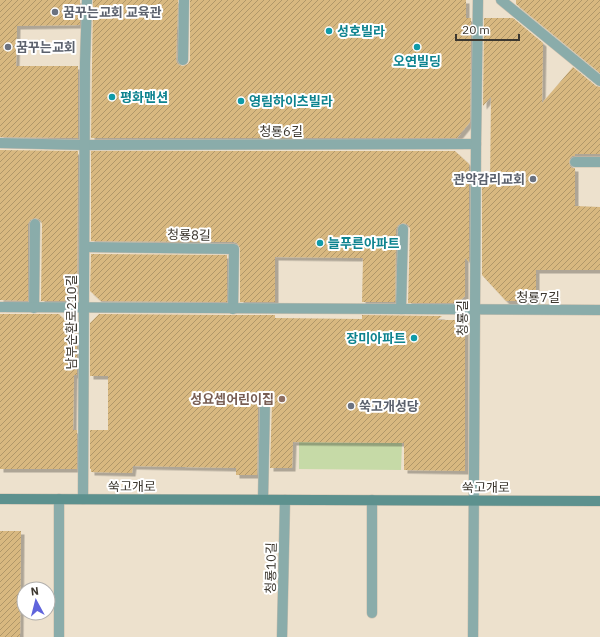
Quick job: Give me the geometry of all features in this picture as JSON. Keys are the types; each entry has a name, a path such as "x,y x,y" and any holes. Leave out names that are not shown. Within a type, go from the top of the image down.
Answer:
{"main road":[{"name":"쑥고개로","path":"0,499 600,501"}],"street":[{"name":"남부순환로210길","path":"83,499 87,0"},
{"path":"182,60 184,0"},
{"name":"청룡길","path":"473,637 478,0"},
{"path":"501,0 600,81"},
{"path":"0,143 85,145"},
{"name":"청룡6길","path":"85,145 476,144"},
{"path":"575,162 600,162"},
{"path":"34,308 35,224"},
{"path":"401,310 403,229"},
{"name":"청룡8길","path":"85,247 234,249 233,309"},
{"path":"0,308 475,310"},
{"name":"청룡7길","path":"475,310 600,310"},
{"path":"263,499 264,401"},
{"path":"58,637 59,499"},
{"name":"청룡10길","path":"282,637 285,500"},
{"path":"372,500 372,613"}],"green space":[{"path":"299,442 402,443 401,470 299,469"}],"building":[{"path":"0,0 80,0 80,25 17,26 16,66 78,66 78,138 0,137"},
{"path":"93,0 178,0 176,60 179,65 183,66 188,64 190,60 190,0 466,0 466,18 471,18 470,122 457,138 91,138"},
{"path":"516,0 600,0 600,73 516,4"},
{"path":"484,18 513,18 543,43 542,103 573,67 596,86 600,87 600,154 575,154 575,156 570,158 569,162 572,168 575,168 575,206 600,207 600,270 536,270 536,301 506,301 482,275 482,176 490,183 491,97 483,106"},
{"path":"0,150 78,151 77,289 65,301 41,301 42,224 39,219 35,218 30,220 28,224 28,301 0,300"},
{"path":"91,151 455,151 469,164 469,262 465,258 465,296 457,303 408,303 410,229 407,224 403,223 398,225 396,229 395,302 362,302 363,258 275,257 275,302 240,302 240,249 237,243 91,241"},
{"path":"91,254 227,255 227,302 101,301 90,291"},
{"path":"0,314 59,314 77,333 77,375 74,375 73,430 77,430 77,469 0,469"},
{"path":"99,314 275,315 275,318 362,319 362,315 442,316 437,320 465,320 465,471 404,470 404,443 293,442 292,468 270,468 272,401 269,396 265,395 260,397 258,401 257,475 236,475 236,468 133,466 132,473 91,472 90,430 108,430 108,376 90,376 90,323"},
{"path":"0,531 21,531 21,581 16,581 16,621 20,621 20,637 0,637"}],"place":[{"name":"꿈꾸는교회 교육관","path":"55,12"},
{"name":"성호빌라","path":"329,31"},
{"name":"꿈꾸는교회","path":"8,47"},
{"name":"오연빌딩","path":"417,47"},
{"name":"평화맨션","path":"112,97"},
{"name":"영림하이츠빌라","path":"241,101"},
{"name":"관악감리교회","path":"533,179"},
{"name":"늘푸른아파트","path":"320,243"},
{"name":"장미아파트","path":"414,338"},
{"name":"성요셉어린이집","path":"282,399"},
{"name":"쑥고개성당","path":"351,406"}]}
